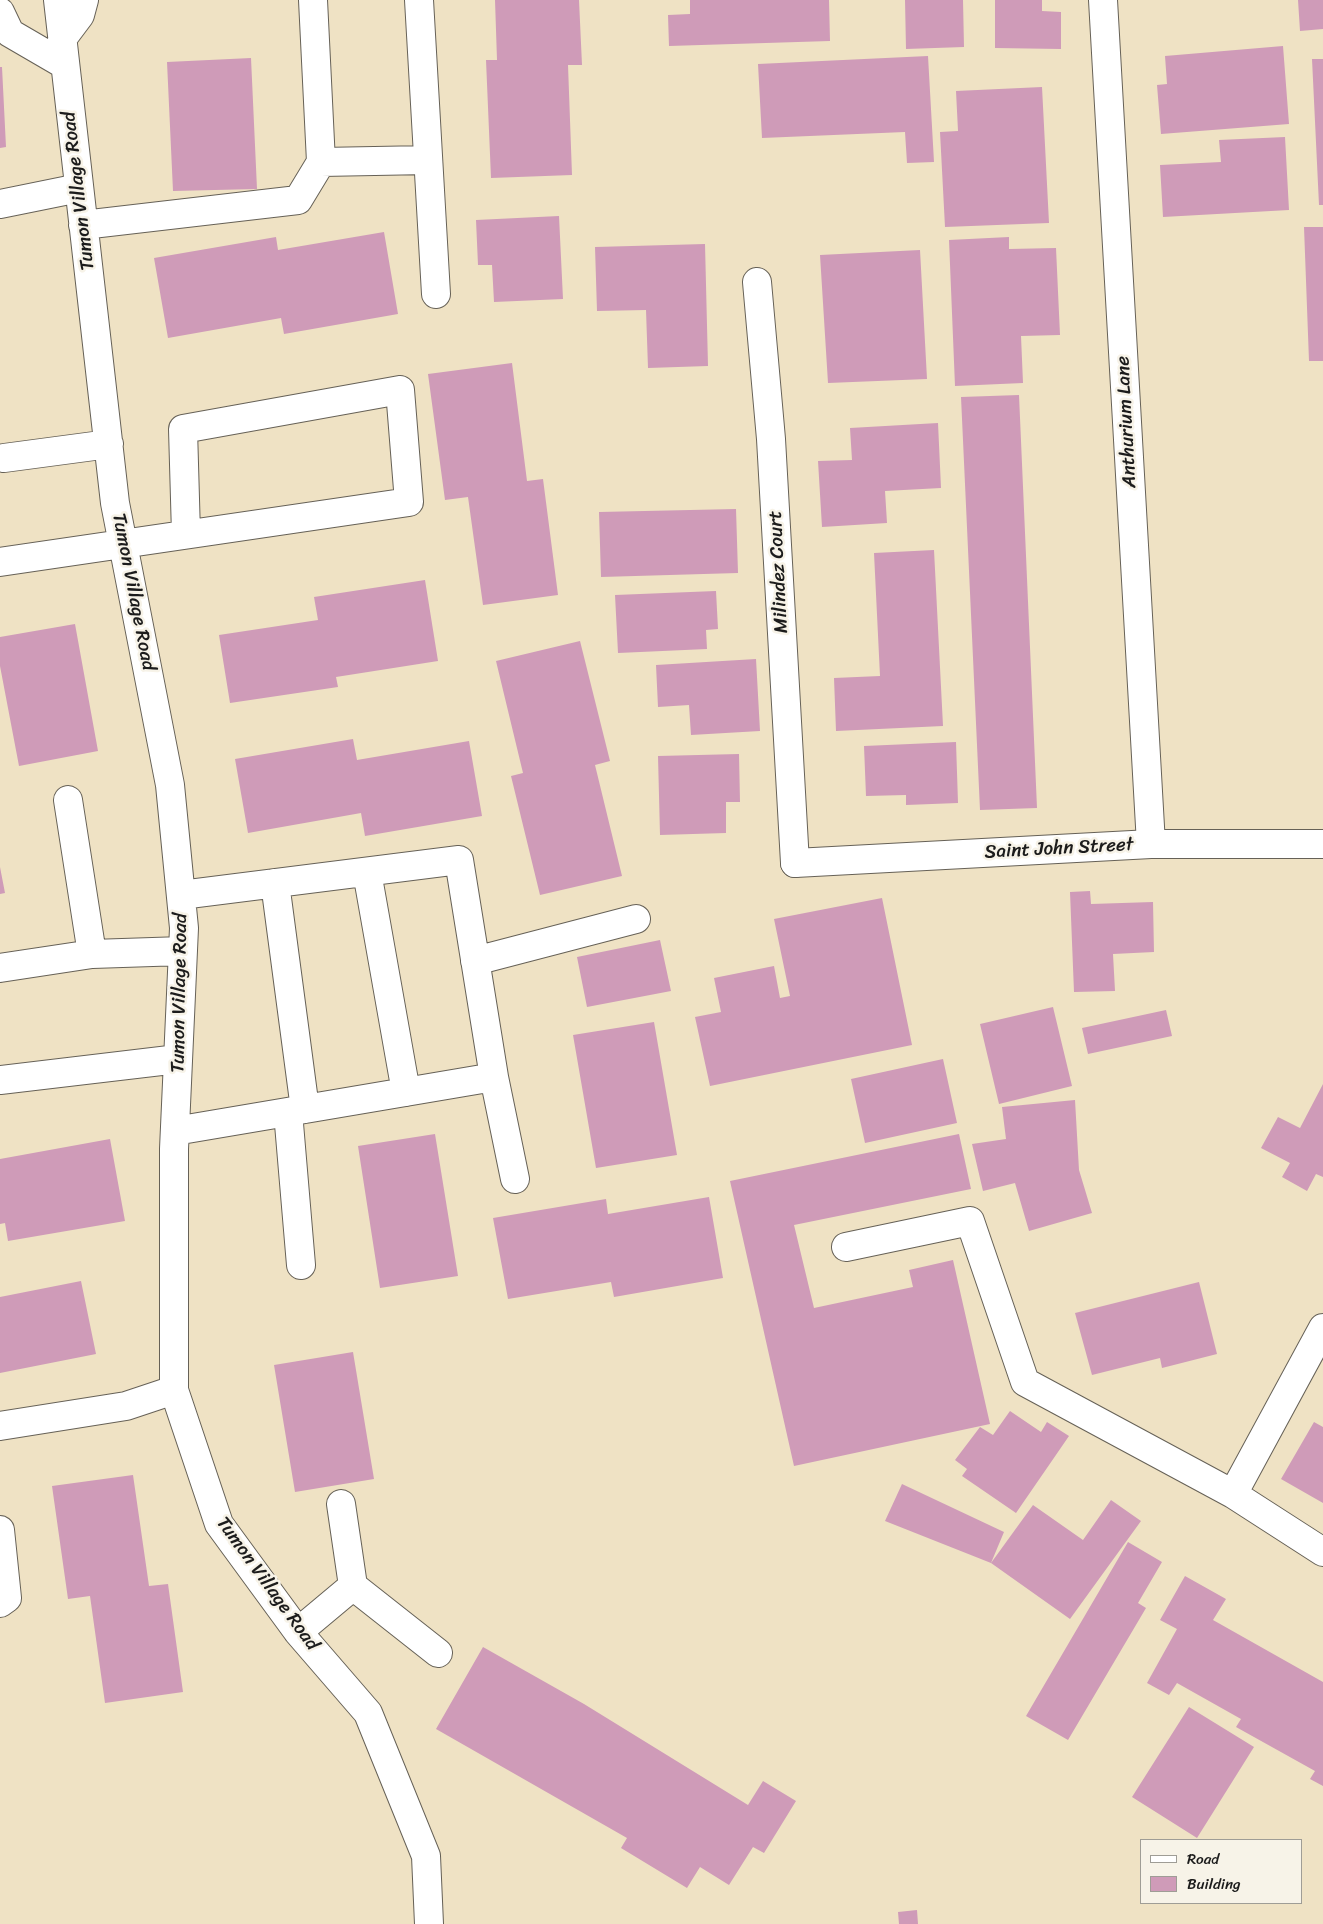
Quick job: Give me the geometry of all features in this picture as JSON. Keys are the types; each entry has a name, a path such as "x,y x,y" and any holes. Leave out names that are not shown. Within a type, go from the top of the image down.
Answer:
{"street":[{"name":"Tumon Village Road","path":"58,0 115,503 170,785 184,928 175,1131 174,1390 219,1524 298,1632 368,1713 426,1856 429,1924"},
{"path":"0,12 10,32 64,52 80,15 84,0"},
{"path":"83,225 298,200 321,162 313,0"},
{"path":"419,0 436,294"},
{"name":"Anthurium Lane","path":"1103,0 1151,844"},
{"path":"321,162 428,160"},
{"path":"0,204 79,188"},
{"name":"Milindez Court","path":"757,282 772,439 796,863"},
{"path":"0,562 409,502 400,390 183,429 186,534"},
{"path":"1,450 109,444"},
{"path":"68,800 92,954"},
{"name":"Saint John Street","path":"796,863 1151,844 1323,844"},
{"path":"181,895 459,860 494,1077 515,1179"},
{"path":"367,872 406,1092"},
{"path":"275,884 296,1111 301,1264"},
{"path":"475,961 636,919"},
{"path":"0,968 92,954 183,951"},
{"path":"0,1080 178,1059"},
{"path":"175,1131 494,1077"},
{"path":"846,1247 970,1221 1025,1382 1233,1494 1323,1552"},
{"path":"1233,1494 1323,1328"},
{"path":"0,1426 126,1406 174,1390"},
{"path":"341,1504 353,1586 438,1653"},
{"path":"0,1530 8,1598 0,1603"},
{"path":"298,1632 353,1586"}],"building":[{"path":"495,0 579,0 582,65 568,65 572,175 491,178 486,60 497,60"},
{"path":"690,0 829,0 830,41 669,46 668,15 690,14"},
{"path":"905,0 963,0 964,47 906,49"},
{"path":"995,0 1042,0 1042,11 1061,12 1061,49 995,48"},
{"path":"1298,0 1323,0 1323,29 1300,31"},
{"path":"1283,46 1289,124 1161,134 1157,85 1167,84 1165,56"},
{"path":"928,56 934,162 907,163 905,132 762,138 758,64"},
{"path":"251,58 257,189 173,191 167,62"},
{"path":"1312,59 1323,59 1323,205 1319,205"},
{"path":"0,67 2,67 6,147 0,148"},
{"path":"1042,87 1049,223 945,227 940,132 958,131 956,91"},
{"path":"1285,137 1289,210 1163,217 1160,165 1221,162 1219,140"},
{"path":"559,216 563,299 494,302 492,265 478,265 476,220"},
{"path":"1304,227 1323,227 1323,361 1309,361"},
{"path":"384,232 398,314 284,334 281,318 168,338 154,258 276,237 278,250"},
{"path":"1009,237 1009,249 1056,248 1060,335 1021,336 1023,383 955,386 949,240"},
{"path":"705,244 708,366 648,368 646,310 597,311 595,247"},
{"path":"920,250 927,379 828,383 820,255"},
{"path":"512,363 527,481 543,479 558,595 483,605 468,497 445,500 428,374"},
{"path":"1019,395 1037,808 980,810 961,397"},
{"path":"938,423 941,488 885,491 887,523 822,527 818,461 852,460 850,428"},
{"path":"736,509 738,573 601,577 599,512"},
{"path":"934,550 943,726 836,731 834,678 880,676 874,553"},
{"path":"425,580 438,661 336,677 338,687 230,703 219,635 318,620 314,597"},
{"path":"716,591 718,629 706,630 707,649 618,653 615,595"},
{"path":"75,624 98,751 19,766 0,666 0,637"},
{"path":"580,641 610,761 595,765 622,876 540,895 511,776 523,773 496,661"},
{"path":"756,659 760,731 691,735 689,705 658,707 656,665"},
{"path":"353,739 357,760 469,741 482,816 365,836 361,813 248,833 235,759"},
{"path":"956,742 958,803 906,805 906,795 866,796 864,746"},
{"path":"739,754 740,802 726,802 726,833 660,835 658,756"},
{"path":"0,867 5,893 0,894"},
{"path":"1090,891 1091,904 1153,902 1154,952 1113,954 1115,991 1074,992 1070,892"},
{"path":"882,898 912,1045 710,1086 695,1017 721,1012 714,978 774,966 780,998 790,996 774,919"},
{"path":"660,940 671,991 587,1007 577,957"},
{"path":"1053,1007 1072,1086 999,1104 980,1024"},
{"path":"1166,1010 1172,1036 1088,1054 1082,1028"},
{"path":"654,1022 677,1155 596,1168 573,1035"},
{"path":"943,1059 957,1123 865,1143 851,1079"},
{"path":"1323,1084 1323,1177 1316,1174 1307,1191 1282,1177 1290,1163 1261,1148 1278,1117 1300,1128"},
{"path":"1075,1100 1079,1170 1092,1213 1029,1231 1015,1183 983,1191 972,1144 1006,1139 1002,1107"},
{"path":"435,1134 458,1276 380,1288 358,1146"},
{"path":"959,1134 971,1189 794,1225 814,1308 913,1287 909,1270 953,1260 990,1424 794,1466 730,1181"},
{"path":"110,1139 125,1221 8,1241 5,1223 0,1224 0,1159"},
{"path":"709,1197 723,1278 614,1297 611,1282 508,1299 493,1218 606,1199 608,1214"},
{"path":"81,1281 96,1354 0,1373 0,1297"},
{"path":"1199,1282 1217,1354 1162,1368 1160,1358 1092,1375 1075,1313"},
{"path":"353,1352 374,1479 295,1492 274,1365"},
{"path":"1010,1411 1041,1432 1047,1422 1069,1436 1016,1513 962,1476 967,1469 955,1460 980,1427 993,1435"},
{"path":"1314,1422 1323,1427 1323,1503 1281,1479"},
{"path":"133,1475 149,1586 168,1584 183,1692 105,1703 90,1596 68,1599 52,1486"},
{"path":"902,1484 1004,1532 991,1563 885,1521"},
{"path":"1111,1500 1141,1521 1070,1619 991,1563 1033,1505 1083,1540"},
{"path":"1128,1542 1162,1562 1138,1603 1146,1608 1068,1740 1026,1716"},
{"path":"1185,1576 1226,1599 1213,1620 1323,1682 1323,1786 1310,1779 1315,1771 1236,1727 1241,1719 1177,1683 1169,1695 1147,1683 1177,1629 1160,1620"},
{"path":"483,1647 584,1704 748,1805 763,1781 796,1801 764,1853 753,1847 729,1885 700,1867 687,1888 621,1848 627,1838 436,1729"},
{"path":"1189,1707 1254,1747 1197,1838 1132,1797"},
{"path":"917,1910 918,1924 899,1924 898,1912"}]}
